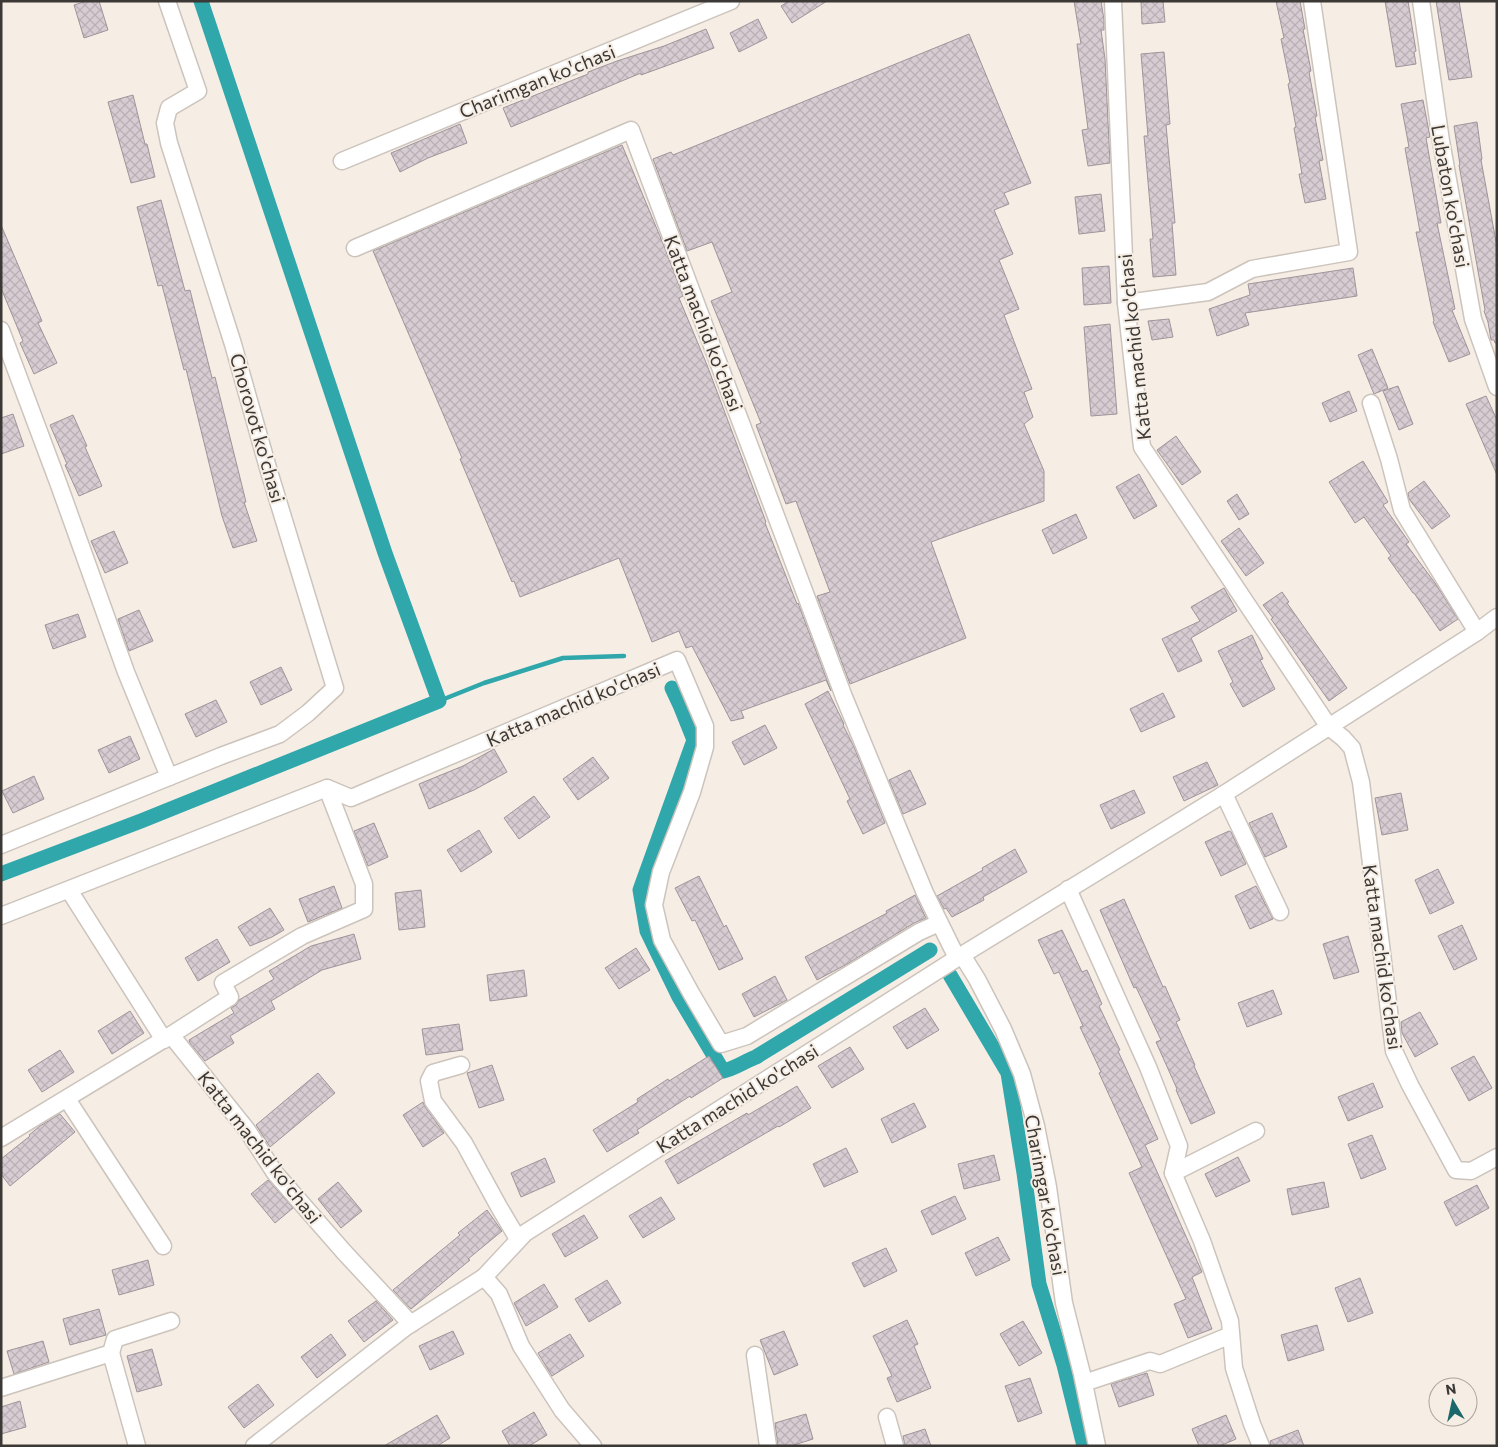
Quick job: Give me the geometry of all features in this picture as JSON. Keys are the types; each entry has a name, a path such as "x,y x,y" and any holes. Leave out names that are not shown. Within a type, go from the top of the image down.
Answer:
{"street":[{"name":"Chorovot ko'chasi","path":"3,839 280,734 308,714 335,688 268,468 233,344 169,143 165,123 169,108 198,92 167,1"},
{"name":"Charimgan ko'chasi","path":"342,161 731,1"},
{"name":"Katta machid ko'chasi","path":"1113,1 1126,303 1142,447 1329,727 1352,748 1361,782 1394,1051 1410,1085 1456,1170 1471,1171 1497,1157"},
{"path":"1126,303 1208,292 1252,269 1349,252 1312,1"},
{"name":"Lubaton ko'chasi","path":"1421,1 1441,141 1473,320 1497,387"},
{"name":"Katta machid ko'chasi","path":"355,248 631,130 840,689 924,893 959,957"},
{"path":"1,330 126,672 169,777"},
{"path":"1371,403 1389,459 1402,510 1476,632"},
{"name":"Katta machid ko'chasi","path":"254,1446 411,1324 484,1277 525,1232 959,957 1224,794 1497,617"},
{"name":"Katta machid ko'chasi","path":"327,788 351,798 677,660 705,726 705,747 692,792 661,872 654,905 662,940 721,1044 747,1036 919,932 939,923"},
{"path":"1,916 327,788 364,884 364,909 302,936 223,983 230,997 168,1038 1,1138"},
{"path":"1224,794 1280,912"},
{"path":"1068,889 1148,1067 1179,1146 1173,1174 1202,1241 1230,1321 1234,1368 1261,1446"},
{"name":"Katta machid ko'chasi","path":"69,890 168,1038 247,1130 275,1173 344,1252 411,1324"},
{"name":"Charimgar ko'chasi","path":"959,957 977,980 1003,1029 1022,1074 1036,1126 1048,1187 1064,1303 1098,1446"},
{"path":"461,1064 433,1073 429,1081 433,1101 464,1143 518,1239"},
{"path":"66,1099 162,1246"},
{"path":"1173,1174 1256,1131"},
{"path":"484,1277 499,1294 521,1346 562,1410 593,1446"},
{"path":"136,1446 111,1353 116,1339 171,1321"},
{"path":"1084,1383 1150,1362 1160,1364 1232,1335"},
{"path":"1,1388 111,1353"},
{"path":"755,1355 768,1446"},
{"path":"887,1417 895,1446"}],"building":[{"path":"87,1 99,1 108,30 84,38 74,5"},
{"path":"789,1 827,1 792,23 781,6"},
{"path":"1074,1 1101,1 1104,20 1104,30 1101,30 1105,59 1110,163 1088,166 1082,130 1088,129 1077,44 1081,44"},
{"path":"1141,1 1163,1 1165,22 1142,24"},
{"path":"1276,1 1300,1 1317,116 1315,117 1323,160 1319,161 1326,199 1305,203 1299,174 1302,174 1288,84 1290,83 1281,39 1284,38"},
{"path":"1385,1 1408,1 1416,51 1414,52 1416,64 1396,67"},
{"path":"1436,1 1459,1 1472,77 1449,80"},
{"path":"758,19 767,38 739,52 730,33"},
{"path":"706,29 714,48 641,75 641,73 511,127 503,108 588,74 588,72 664,46"},
{"path":"969,34 1031,183 1004,193 1009,204 994,210 1013,254 999,260 1019,309 1004,315 1032,389 1024,392 1033,417 1024,424 1044,471 1044,501 931,542 966,638 850,684 817,596 830,592 796,501 786,504 756,425 761,423 711,301 732,292 712,242 687,251 653,159 671,152 673,155"},
{"path":"1164,52 1170,124 1166,125 1175,223 1172,223 1176,275 1153,277 1150,239 1153,239 1144,136 1148,136 1141,54"},
{"path":"133,95 155,177 131,183 108,102"},
{"path":"1423,100 1430,137 1426,138 1441,223 1437,223 1455,309 1452,310 1470,354 1449,362 1433,322 1416,232 1420,232 1405,148 1409,147 1401,104"},
{"path":"1477,122 1481,160 1497,247 1497,343 1491,340 1484,311 1454,126"},
{"path":"460,124 467,143 428,158 400,172 391,153"},
{"path":"622,145 664,246 683,296 679,298 707,365 765,523 831,691 826,680 741,711 744,718 731,721 692,646 686,648 679,631 652,642 619,558 520,597 373,251"},
{"path":"1101,194 1105,231 1079,234 1075,197"},
{"path":"161,200 185,291 190,290 212,378 215,377 246,502 244,502 257,541 233,548 222,516 186,369 184,370 162,285 158,286 137,207"},
{"path":"1,225 42,321 38,323 57,363 34,374 20,343 23,341 1,288"},
{"path":"1109,266 1111,303 1084,305 1082,268"},
{"path":"1353,268 1357,296 1245,313 1249,325 1217,336 1209,309 1250,295 1248,284"},
{"path":"1169,319 1173,337 1152,340 1148,321"},
{"path":"1110,324 1117,414 1091,416 1084,327"},
{"path":"1372,349 1388,388 1374,394 1358,355"},
{"path":"1398,386 1413,424 1399,430 1383,391"},
{"path":"1349,391 1357,411 1330,422 1322,403"},
{"path":"1486,396 1497,420 1497,475 1466,404"},
{"path":"13,414 24,446 1,454 1,418"},
{"path":"73,415 102,486 79,496 50,425"},
{"path":"1176,436 1201,472 1182,485 1157,450"},
{"path":"1363,461 1388,502 1383,505 1409,542 1406,544 1435,583 1458,619 1440,631 1388,558 1391,556 1364,517 1355,523 1329,482"},
{"path":"1139,474 1157,506 1134,519 1116,487"},
{"path":"1424,481 1450,516 1432,529 1409,499 1408,493"},
{"path":"1237,494 1249,514 1239,520 1227,501"},
{"path":"1076,514 1087,538 1053,554 1042,530"},
{"path":"1239,528 1264,563 1246,576 1221,541"},
{"path":"114,531 128,563 105,573 91,541"},
{"path":"1224,588 1237,611 1191,638 1202,661 1178,672 1162,639 1200,621 1191,607"},
{"path":"1282,592 1289,602 1287,603 1347,688 1329,701 1263,605"},
{"path":"139,610 153,641 129,651 118,619"},
{"path":"78,614 86,637 53,649 45,625"},
{"path":"1252,635 1263,659 1260,660 1275,689 1243,707 1230,684 1233,682 1218,651"},
{"path":"281,667 292,690 261,705 250,682"},
{"path":"828,691 854,747 885,823 863,834 847,801 850,799 805,704"},
{"path":"1163,693 1175,717 1141,732 1130,709"},
{"path":"216,700 227,722 196,737 185,714"},
{"path":"765,725 777,748 744,765 732,742"},
{"path":"130,736 140,759 109,773 98,750"},
{"path":"494,749 507,772 474,790 429,809 419,784 463,766"},
{"path":"593,757 609,778 578,800 563,779"},
{"path":"1207,762 1218,785 1184,801 1173,777"},
{"path":"910,770 926,804 903,814 889,780"},
{"path":"34,776 44,799 13,813 2,791"},
{"path":"1134,790 1145,813 1111,829 1100,805"},
{"path":"1401,793 1408,830 1382,835 1375,798"},
{"path":"534,796 550,817 519,839 504,818"},
{"path":"1272,813 1287,847 1265,857 1249,823"},
{"path":"374,823 388,857 368,866 354,831"},
{"path":"479,830 492,852 461,872 447,850"},
{"path":"1229,831 1246,864 1221,876 1205,842"},
{"path":"1015,849 1027,872 983,897 984,900 952,917 946,908 944,909 937,896"},
{"path":"1438,869 1454,903 1430,914 1415,880"},
{"path":"699,876 724,927 726,925 743,959 719,970 695,920 692,921 675,888"},
{"path":"334,886 342,908 308,922 299,899"},
{"path":"1256,886 1273,919 1250,929 1235,896"},
{"path":"421,890 425,927 399,930 395,893"},
{"path":"915,895 926,918 914,923 817,980 805,957 887,913 886,911"},
{"path":"1124,899 1163,987 1165,986 1180,1020 1176,1022 1215,1113 1191,1124 1156,1042 1161,1040 1136,987 1134,988 1100,910"},
{"path":"270,908 284,930 250,946 238,927"},
{"path":"1462,925 1477,959 1454,970 1438,936"},
{"path":"1062,930 1082,972 1087,970 1102,1004 1099,1006 1158,1139 1145,1145 1202,1272 1192,1277 1212,1329 1188,1338 1174,1304 1186,1299 1129,1173 1142,1167 1099,1073 1101,1072 1080,1027 1083,1026 1059,972 1054,974 1038,940"},
{"path":"354,934 361,959 322,970 271,1001 275,1009 230,1036 234,1043 205,1061 190,1043 189,1040 234,1013 231,1008 239,1000 274,979 269,971 311,946"},
{"path":"1348,936 1359,972 1334,979 1323,944"},
{"path":"217,939 230,962 198,981 185,958"},
{"path":"636,948 650,970 619,989 605,968"},
{"path":"524,970 527,996 490,1001 487,975"},
{"path":"775,976 787,1000 754,1017 742,994"},
{"path":"1273,990 1282,1014 1247,1027 1238,1003"},
{"path":"925,1008 939,1030 907,1049 893,1027"},
{"path":"130,1011 144,1033 112,1054 98,1031"},
{"path":"1420,1012 1438,1044 1415,1057 1402,1033 1401,1022"},
{"path":"459,1024 463,1050 426,1055 422,1029"},
{"path":"850,1047 864,1069 832,1088 818,1066"},
{"path":"60,1050 74,1072 42,1092 28,1070"},
{"path":"709,1056 723,1078 691,1098 690,1096 637,1130 639,1133 607,1152 593,1130 638,1102 637,1099 668,1079 669,1081"},
{"path":"1474,1056 1492,1088 1469,1101 1451,1068"},
{"path":"492,1065 504,1100 479,1108 467,1073"},
{"path":"318,1073 335,1093 270,1147 256,1125"},
{"path":"1373,1083 1383,1107 1348,1121 1338,1097"},
{"path":"797,1086 811,1108 678,1184 665,1161"},
{"path":"423,1102 444,1133 423,1147 403,1115"},
{"path":"914,1103 926,1127 892,1143 881,1119"},
{"path":"60,1114 75,1132 10,1186 1,1174 1,1159 40,1126"},
{"path":"1372,1135 1386,1169 1361,1179 1348,1144"},
{"path":"846,1148 858,1172 824,1187 813,1164"},
{"path":"994,1155 1000,1180 964,1189 958,1164"},
{"path":"1238,1157 1250,1181 1216,1197 1205,1174"},
{"path":"545,1158 555,1182 521,1197 511,1173"},
{"path":"268,1180 293,1208 275,1223 251,1194"},
{"path":"338,1182 362,1211 341,1228 318,1199"},
{"path":"1324,1182 1329,1207 1292,1215 1287,1189"},
{"path":"1477,1185 1489,1208 1456,1226 1444,1202"},
{"path":"955,1196 966,1219 932,1235 921,1211"},
{"path":"661,1197 675,1219 643,1238 629,1216"},
{"path":"487,1210 502,1231 411,1309 393,1290 460,1235 458,1233"},
{"path":"584,1215 598,1238 565,1257 552,1234"},
{"path":"998,1237 1010,1260 976,1276 965,1253"},
{"path":"886,1248 897,1271 864,1287 852,1263"},
{"path":"148,1260 154,1285 119,1295 112,1270"},
{"path":"1360,1278 1373,1313 1348,1322 1335,1288"},
{"path":"607,1280 621,1303 589,1322 575,1299"},
{"path":"544,1284 558,1307 526,1326 514,1303"},
{"path":"376,1301 393,1320 364,1342 348,1321"},
{"path":"99,1309 106,1335 70,1345 63,1319"},
{"path":"907,1320 918,1344 914,1346 931,1388 897,1402 887,1378 892,1376 873,1336"},
{"path":"1023,1321 1042,1353 1019,1366 1000,1334"},
{"path":"1317,1325 1324,1350 1288,1361 1281,1335"},
{"path":"453,1331 464,1354 430,1370 419,1346"},
{"path":"784,1331 798,1365 774,1375 760,1340"},
{"path":"331,1334 346,1355 317,1378 301,1357"},
{"path":"570,1334 584,1356 552,1376 538,1353"},
{"path":"43,1341 49,1362 14,1374 7,1351"},
{"path":"152,1349 162,1385 137,1392 127,1356"},
{"path":"1147,1373 1154,1395 1119,1407 1111,1384"},
{"path":"1030,1378 1042,1413 1018,1422 1005,1386"},
{"path":"258,1384 274,1405 244,1428 228,1407"},
{"path":"20,1401 26,1427 1,1434 1,1407"},
{"path":"534,1412 547,1435 529,1446 510,1446 502,1431"},
{"path":"806,1414 813,1439 791,1446 778,1446 775,1423"},
{"path":"437,1415 450,1438 437,1446 384,1446"},
{"path":"1226,1415 1236,1439 1220,1446 1199,1446 1192,1429"},
{"path":"925,1429 931,1446 905,1446 903,1436"},
{"path":"1298,1430 1304,1446 1271,1446 1270,1441"}],"waterway":[{"path":"1,874 141,821 439,701 385,553 201,1"},
{"path":"439,701 484,683 563,658 624,656"},
{"path":"672,688 694,740 640,890 647,931 679,997 723,1071 756,1057 930,950"},
{"path":"950,975 1008,1073 1039,1284 1064,1365 1084,1446"}]}
